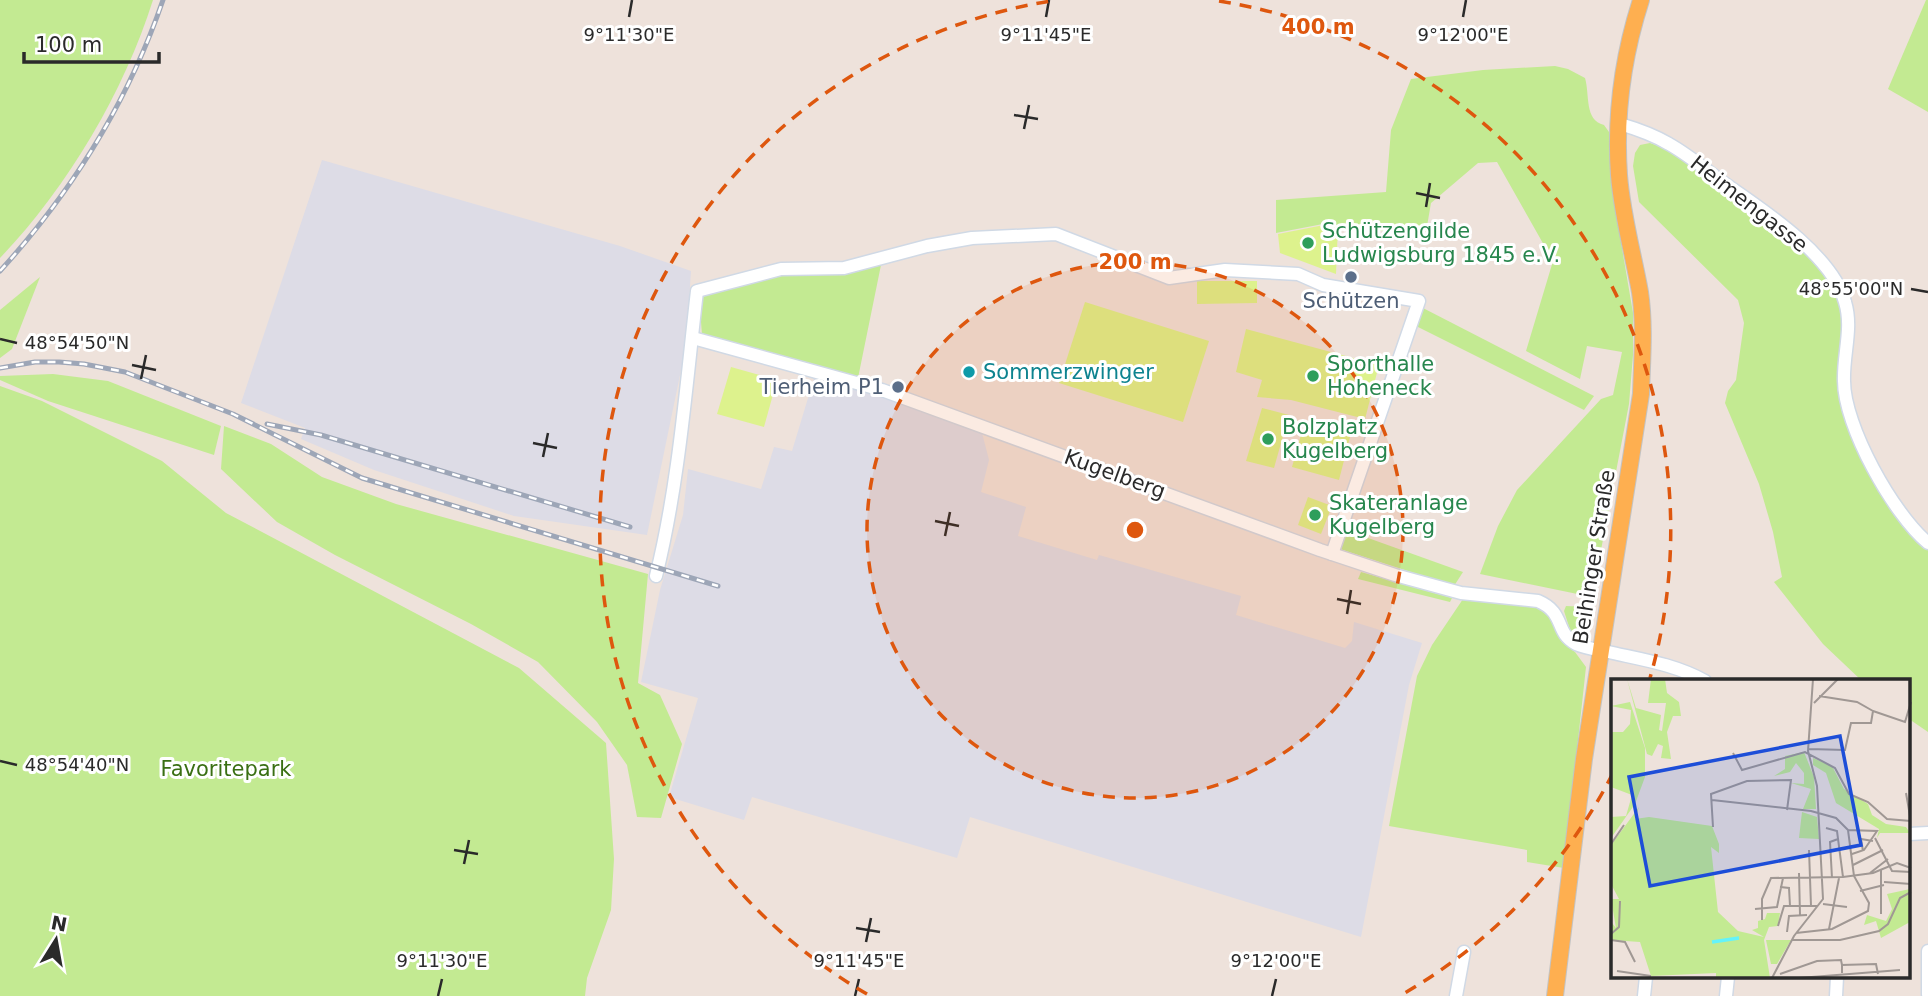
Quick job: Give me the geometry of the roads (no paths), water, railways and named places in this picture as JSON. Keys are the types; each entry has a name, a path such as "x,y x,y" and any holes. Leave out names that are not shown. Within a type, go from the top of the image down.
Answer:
{"main road":[{"name":"Beihinger Straße","path":"1555,996 1600,650 1639,405 1643,348 1640,292 1630,250 1619,176 1626,55 1641,0"}],"street":[{"name":"Heimengasse","path":"1620,124 1670,144 1740,194 1801,241 1835,280 1844,298 1849,318 1844,384 1854,429 1903,514 1928,543"},
{"path":"656,576 668,522 697,291 781,269 844,268 972,237 1046,234 1056,234 1169,278 1225,270 1298,274 1323,285 1419,301 1332,554"},
{"name":"Kugelberg","path":"693,338 882,390 1332,554 1461,593 1538,601 1549,606 1556,614 1560,626 1572,642 1600,650"},
{"path":"1600,650 1676,667 1701,679"},
{"path":"1910,834 1928,833"},
{"path":"1928,951 1928,994"},
{"path":"1456,996 1464,952"},
{"path":"1644,996 1646,978"},
{"path":"1726,996 1728,978"},
{"path":"1836,996 1837,978"}],"railway":[{"path":"0,271 51,210 95,144 133,74 163,0"},
{"path":"0,368 35,362 59,362 125,372 233,414 362,478 718,586"},
{"path":"267,424 321,435 630,527"}],"place":[{"name":"Schützengilde Ludwigsburg 1845 e.V.","path":"1308,243"},
{"name":"Schützen","path":"1351,277"},
{"name":"Sommerzwinger","path":"969,372"},
{"name":"Sporthalle Hoheneck","path":"1313,376"},
{"name":"Tierheim P1","path":"898,387"},
{"name":"Bolzplatz Kugelberg","path":"1268,439"},
{"name":"Skateranlage Kugelberg","path":"1315,515"}],"park label":[{"name":"Favoritepark","path":"226,769"}]}
